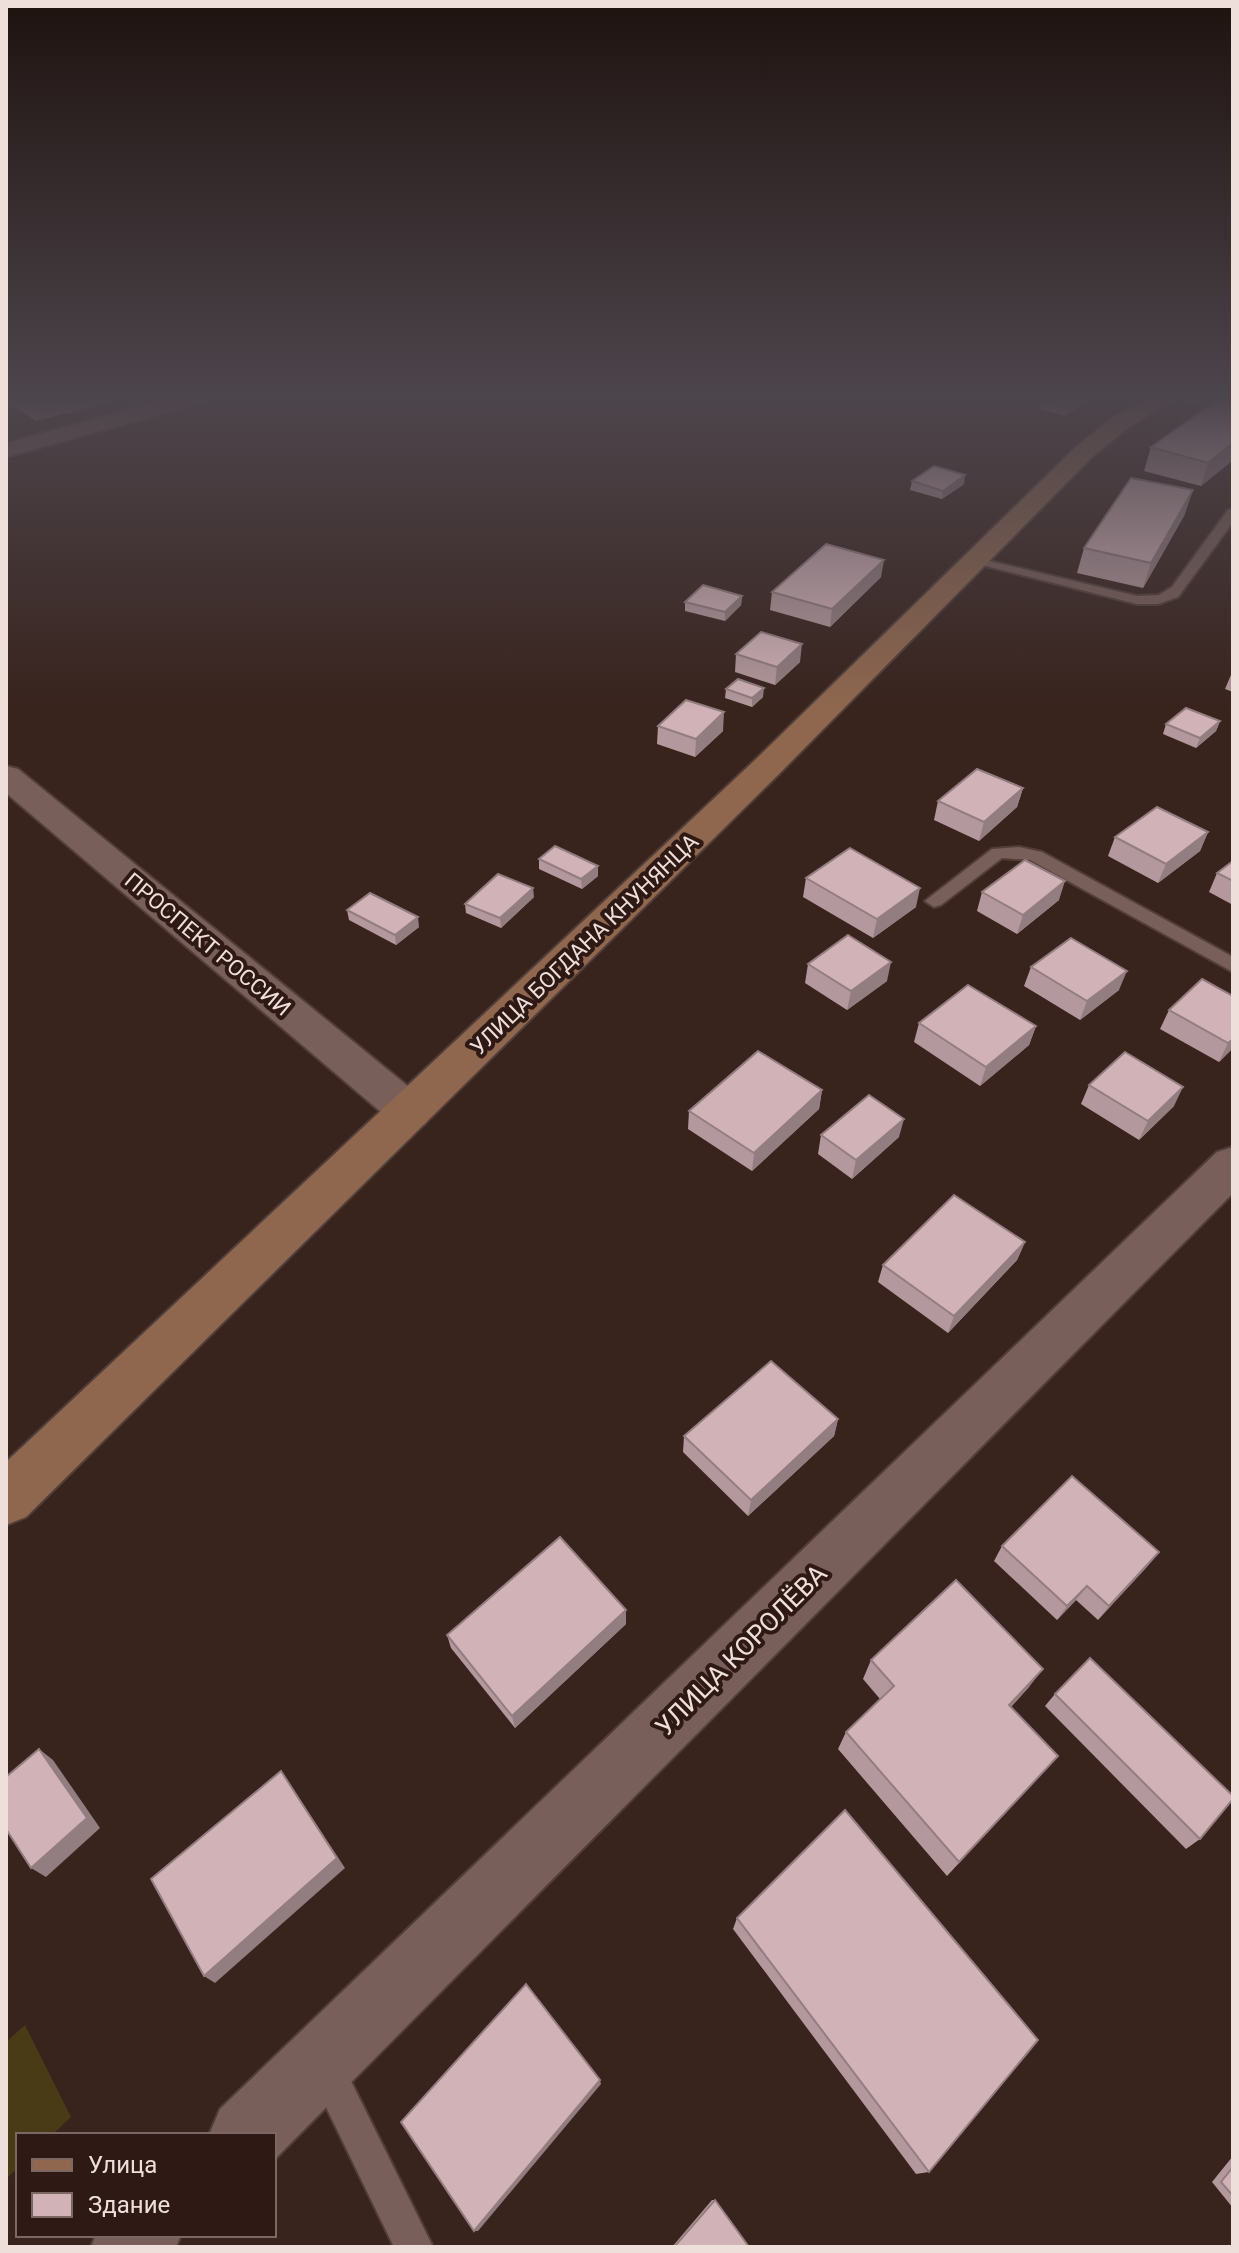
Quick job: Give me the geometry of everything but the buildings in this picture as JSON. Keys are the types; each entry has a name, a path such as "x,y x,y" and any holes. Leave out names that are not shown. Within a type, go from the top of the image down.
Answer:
{"main road":[{"name":"УЛИЦА БОГДАНА КНУНЯНЦА","path":"6,1499 977,562 1032,502"}],"street":[{"name":"ПРОСПЕКТ РОССИИ","path":"6,776 410,1112"},
{"name":"УЛИЦА КОРОЛЁВА","path":"248,2133 1233,1164"}],"lane":[{"path":"977,562 1137,600 1154,601 1170,597 1177,590 1233,513"},
{"path":"934,901 998,853 1019,852 1036,856 1233,965"},
{"path":"322,2062 414,2247"}],"shaded area":[{"path":"25,2025 71,2117 54,2133 16,2133 16,2170 6,2179 6,2042"}]}
